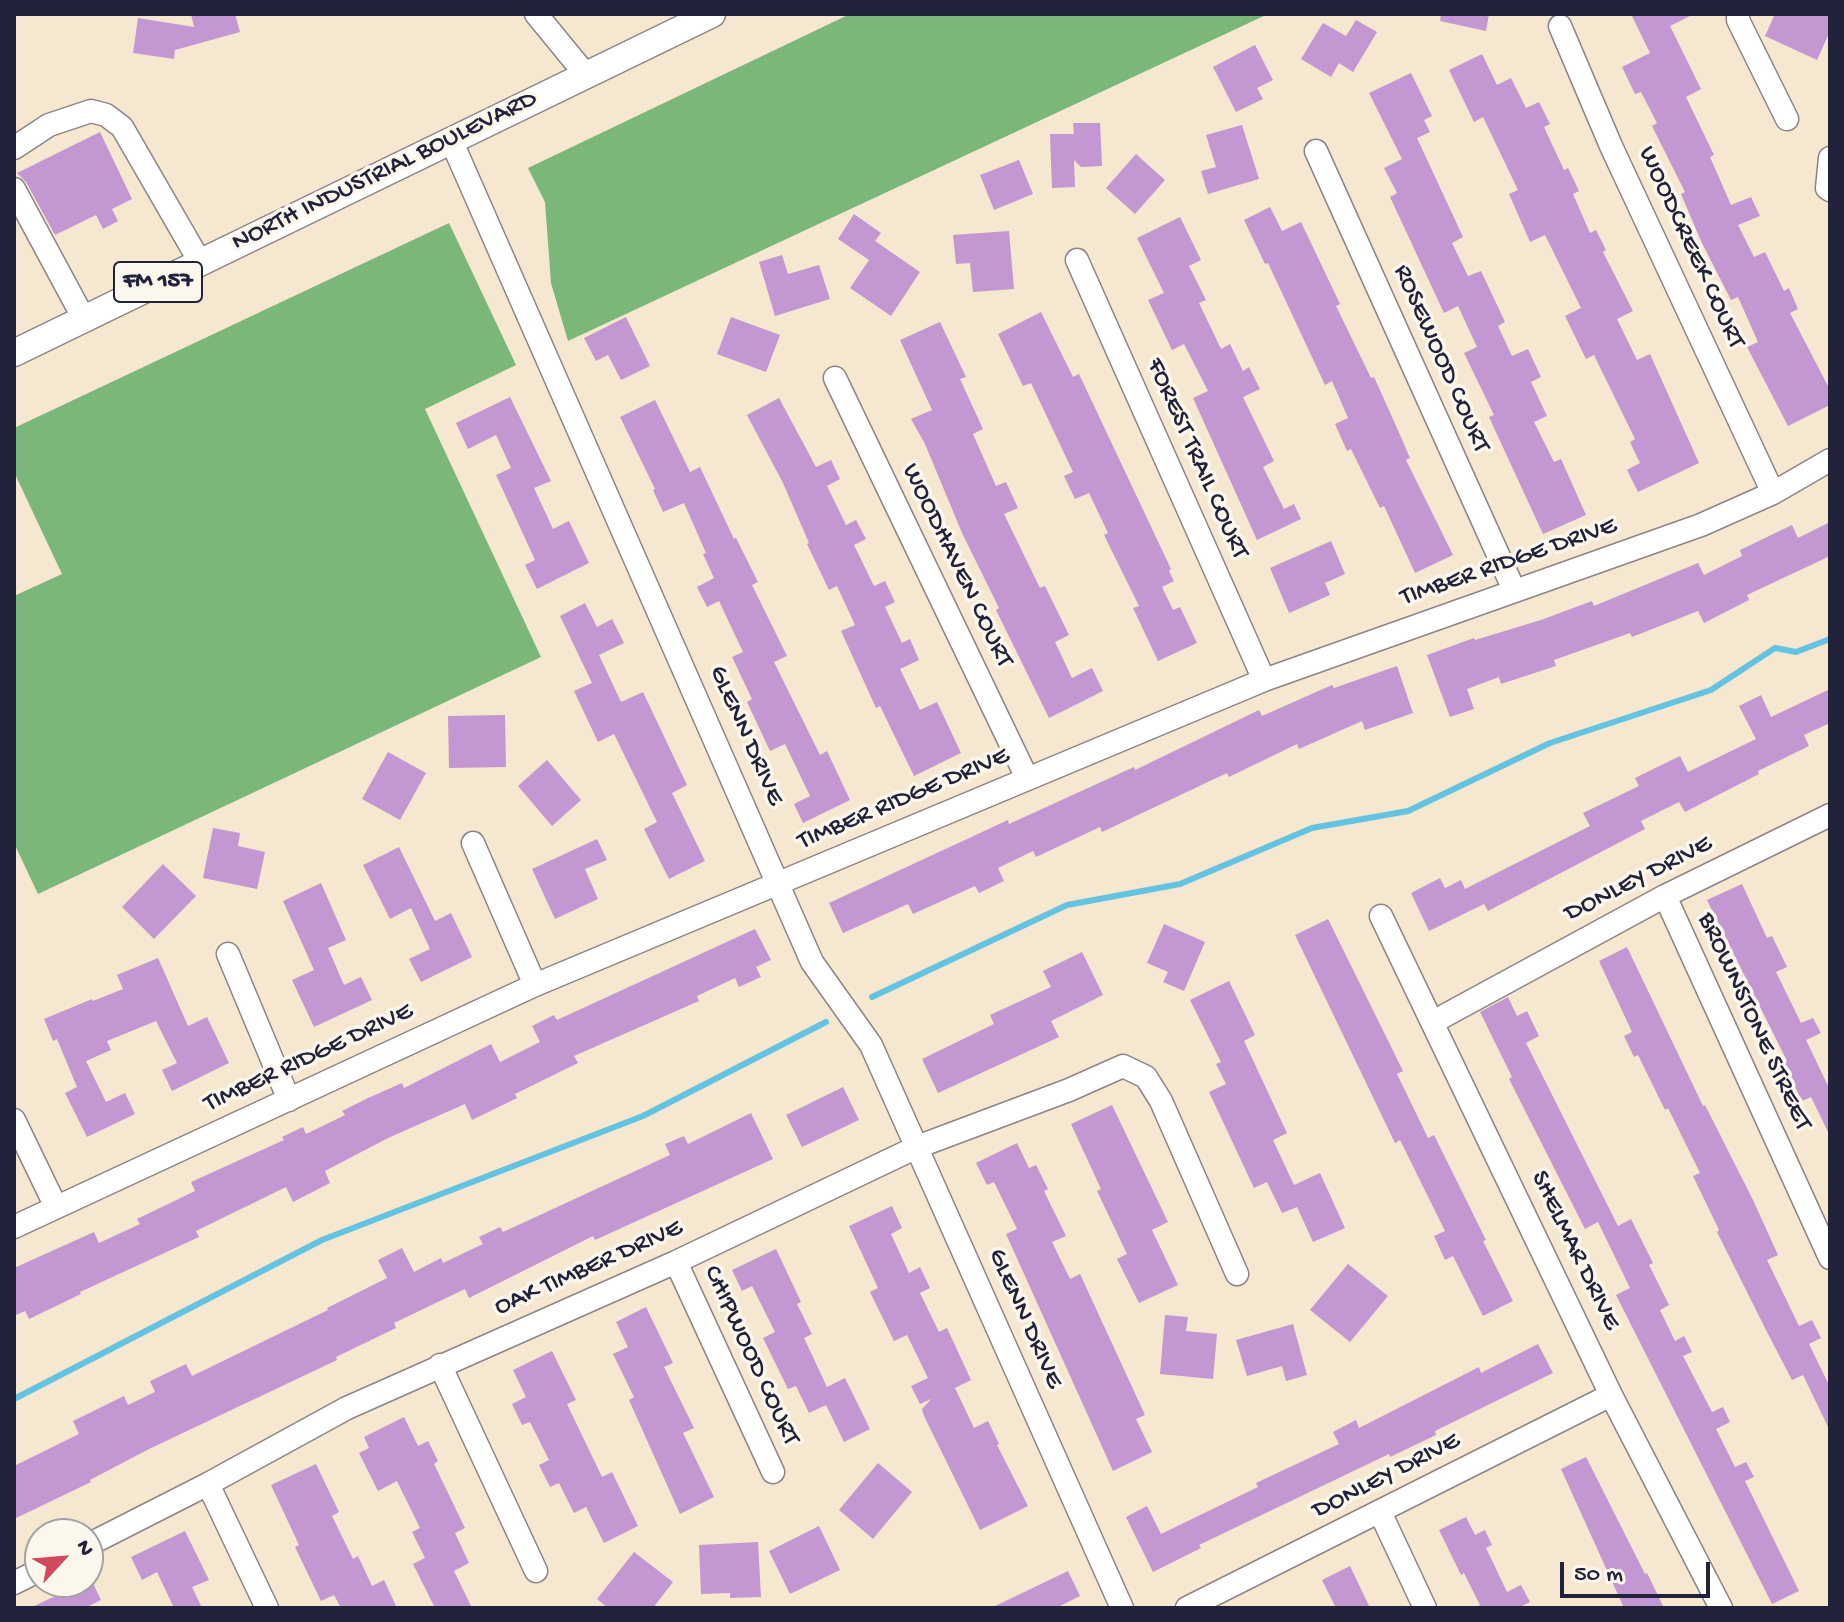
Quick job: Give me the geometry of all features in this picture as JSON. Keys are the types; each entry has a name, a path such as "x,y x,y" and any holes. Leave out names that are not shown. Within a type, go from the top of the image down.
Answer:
{"main road":[{"name":"NORTH INDUSTRIAL BOULEVARD","path":"14,353 712,14"}],"street":[{"path":"536,14 586,75"},
{"path":"1738,14 1738,20 1787,119"},
{"name":"WOODCREEK COURT","path":"1560,26 1611,146 1773,493"},
{"path":"14,148 49,125 91,111 106,115 122,127 200,262"},
{"name":"GLENN DRIVE","path":"451,140 812,962 871,1045 1122,1608"},
{"name":"ROSEWOOD COURT","path":"1316,151 1514,590"},
{"path":"1830,158 1827,188 1830,190"},
{"path":"14,189 84,319"},
{"name":"FOREST TRAIL COURT","path":"1077,260 1264,680"},
{"name":"WOODHAVEN COURT","path":"835,378 1027,778"},
{"name":"TIMBER RIDGE DRIVE","path":"14,1227 535,985 1264,680 1701,525 1773,493 1830,460"},
{"name":"DONLEY DRIVE","path":"1433,1022 1665,896 1830,815"},
{"path":"473,843 535,985"},
{"name":"BROWNSTONE STREET","path":"1665,896 1830,1258"},
{"name":"SHELMAR DRIVE","path":"1381,916 1611,1395 1721,1608"},
{"path":"228,954 289,1100"},
{"name":"OAK TIMBER DRIVE","path":"104,1537 347,1408 440,1365 676,1262 917,1147 1069,1090 1123,1066 1146,1077 1161,1101 1237,1274"},
{"path":"14,1120 56,1207"},
{"name":"CHIPWOOD COURT","path":"676,1262 773,1472"},
{"path":"440,1365 536,1571"},
{"name":"DONLEY DRIVE","path":"1187,1608 1611,1395"},
{"path":"208,1484 267,1608"},
{"path":"1380,1512 1425,1608"}],"green space":[{"path":"850,14 1268,14 568,341 551,283 545,202 528,168"},
{"path":"449,223 516,365 425,409 541,657 38,894 14,843 14,596 62,574 14,472 14,428"}],"building":[{"path":"191,14 235,14 240,32 175,50 174,59 133,53 138,18 194,27"},
{"path":"1441,14 1489,14 1486,31 1440,21"},
{"path":"1631,14 1694,14 1670,26 1701,89 1686,97 1714,155 1710,157 1731,205 1751,197 1760,216 1738,225 1754,257 1765,252 1784,291 1789,288 1798,309 1790,313 1830,390 1830,405 1788,426 1747,347 1758,342 1738,297 1731,300 1701,241 1681,194 1685,192 1652,126 1657,123 1641,92 1635,94 1622,67 1650,53"},
{"path":"1775,14 1830,14 1830,31 1817,60 1765,36"},
{"path":"1356,20 1377,32 1353,72 1339,63 1331,77 1301,59 1323,23 1346,36"},
{"path":"1255,45 1273,80 1257,88 1263,99 1236,112 1213,67"},
{"path":"1482,54 1497,85 1511,78 1526,108 1539,102 1550,124 1544,127 1564,170 1568,168 1579,191 1573,194 1590,233 1596,230 1606,250 1603,252 1633,311 1617,319 1637,360 1650,354 1699,463 1638,492 1627,470 1640,463 1630,442 1635,439 1594,355 1586,359 1565,316 1581,308 1545,235 1530,242 1509,194 1518,190 1483,117 1474,122 1449,70"},
{"path":"1411,73 1432,116 1424,120 1430,132 1417,138 1463,237 1452,243 1468,276 1481,271 1505,322 1498,326 1512,356 1528,349 1541,377 1531,382 1547,416 1534,422 1554,462 1561,459 1586,515 1543,534 1489,417 1494,415 1464,353 1477,347 1458,306 1444,313 1390,197 1397,193 1384,168 1402,159 1369,93"},
{"path":"1073,123 1100,123 1102,166 1081,167 1074,160 1075,187 1052,188 1050,134 1074,134"},
{"path":"1242,125 1259,179 1208,194 1201,171 1216,167 1206,135"},
{"path":"100,132 132,199 112,209 118,221 103,229 96,215 55,235 26,182 17,173"},
{"path":"1136,154 1165,180 1135,214 1106,188"},
{"path":"1019,160 1033,194 994,210 980,175"},
{"path":"1270,207 1282,231 1301,222 1340,304 1336,306 1397,428 1410,458 1406,460 1453,555 1415,573 1384,506 1380,508 1335,424 1348,418 1332,381 1325,385 1268,263 1265,264 1244,220"},
{"path":"854,214 881,233 875,241 920,272 891,316 850,288 869,260 838,239"},
{"path":"1180,217 1201,260 1189,266 1206,300 1199,303 1221,349 1230,344 1243,371 1249,367 1260,389 1243,397 1274,461 1263,467 1284,509 1294,504 1301,519 1257,540 1193,398 1208,391 1184,344 1172,350 1148,300 1164,293 1137,238"},
{"path":"1009,231 1014,289 973,292 970,263 956,264 953,235"},
{"path":"782,255 788,274 819,265 830,299 775,316 759,262"},
{"path":"1041,312 1073,377 1079,374 1171,569 1169,571 1174,581 1162,587 1173,610 1180,607 1197,643 1158,661 1133,608 1139,606 1104,535 1108,533 1089,493 1075,499 1064,476 1073,472 1031,383 1023,386 998,334"},
{"path":"626,317 650,366 621,380 608,355 596,361 584,338"},
{"path":"731,317 780,335 766,372 717,354"},
{"path":"940,322 966,377 960,379 983,429 973,434 996,486 1006,482 1018,508 1004,514 1040,588 1045,586 1069,635 1055,642 1072,678 1092,668 1103,691 1049,718 996,610 999,608 911,419 932,410 900,340"},
{"path":"510,397 551,481 534,488 553,529 569,521 589,563 537,589 525,565 535,560 496,475 511,468 496,435 468,449 456,423"},
{"path":"779,398 816,467 831,460 840,479 827,486 846,525 856,520 866,539 854,545 874,586 885,581 895,602 885,607 902,643 910,639 919,660 900,669 920,710 937,702 961,753 914,776 880,706 876,708 841,631 855,625 837,586 829,590 783,483 747,415"},
{"path":"655,400 690,472 700,467 758,582 752,585 787,656 774,662 820,755 827,751 850,800 803,823 794,804 810,796 785,744 770,751 747,702 752,699 732,657 743,652 719,601 707,607 697,587 714,578 684,503 663,512 620,417"},
{"path":"1830,522 1830,556 1747,595 1749,600 1704,623 1698,611 1632,637 1630,633 1554,660 1556,666 1501,684 1499,677 1467,689 1474,709 1450,717 1427,655 1592,601 1594,606 1698,563 1704,575 1742,556 1740,550 1792,525 1798,538"},
{"path":"1331,541 1345,574 1325,583 1330,595 1289,613 1270,568"},
{"path":"585,603 597,627 612,619 624,643 599,655 621,702 643,692 687,785 672,793 705,861 669,879 644,829 657,822 614,734 598,742 574,691 592,683 560,616"},
{"path":"1397,666 1413,713 1365,730 1362,721 1299,749 1297,744 1102,832 1100,827 1036,857 1033,851 998,868 1004,881 979,893 975,886 913,914 908,904 843,933 829,903 1008,820 1009,824 1134,767 1135,770 1259,710 1262,716 1332,685 1334,688"},
{"path":"1830,689 1830,723 1804,735 1809,746 1685,812 1679,802 1641,821 1645,829 1488,911 1484,904 1429,931 1411,893 1440,878 1445,888 1461,880 1465,889 1590,826 1583,813 1639,786 1635,778 1680,756 1688,772 1756,739 1739,706 1761,695 1771,717"},
{"path":"505,715 506,767 449,768 448,716"},
{"path":"388,752 426,773 400,820 362,799"},
{"path":"547,760 581,800 552,826 518,786"},
{"path":"213,828 240,833 238,846 265,852 257,889 203,878"},
{"path":"597,839 607,860 585,869 598,899 555,919 532,869"},
{"path":"399,847 435,921 451,913 472,957 421,982 409,959 430,949 411,908 390,919 363,865"},
{"path":"163,864 196,896 154,939 122,907"},
{"path":"321,883 346,940 328,948 344,985 361,977 372,1000 314,1027 292,980 314,970 283,901"},
{"path":"1742,884 1767,938 1772,936 1787,967 1776,972 1801,1023 1813,1018 1821,1033 1806,1040 1830,1090 1830,1136 1811,1097 1802,1101 1783,1063 1787,1061 1707,900"},
{"path":"1328,919 1403,1071 1397,1074 1428,1138 1434,1135 1513,1301 1483,1316 1453,1256 1445,1260 1434,1236 1445,1231 1400,1140 1395,1143 1295,935"},
{"path":"1164,924 1205,942 1184,991 1163,982 1168,972 1147,963"},
{"path":"755,929 771,960 756,967 761,977 739,987 735,978 697,996 699,1001 574,1056 578,1063 515,1094 517,1098 472,1120 465,1104 388,1138 325,1171 330,1183 293,1202 286,1187 196,1231 199,1237 29,1319 25,1311 14,1316 14,1268 94,1232 99,1243 140,1224 137,1219 195,1191 191,1182 284,1140 282,1137 303,1127 306,1134 345,1115 342,1111 368,1098 402,1083 404,1088 491,1044 500,1062 540,1042 532,1026 554,1015 557,1020"},
{"path":"1627,947 1778,1255 1767,1260 1799,1326 1812,1320 1821,1338 1809,1344 1830,1387 1830,1431 1803,1375 1792,1380 1717,1232 1719,1230 1693,1176 1700,1173 1668,1108 1665,1110 1638,1055 1634,1057 1624,1036 1632,1032 1599,961"},
{"path":"1082,952 1103,995 1051,1021 1059,1037 938,1093 922,1059 994,1024 990,1015 1051,987 1043,971"},
{"path":"158,958 188,1026 207,1017 229,1063 172,1091 162,1070 177,1063 156,1021 107,1041 111,1050 86,1061 106,1102 125,1093 135,1114 87,1137 65,1093 77,1087 57,1039 53,1041 44,1019 123,989 117,975"},
{"path":"1229,981 1255,1035 1244,1041 1287,1133 1273,1140 1294,1185 1320,1173 1345,1228 1313,1242 1297,1207 1282,1213 1267,1182 1254,1188 1209,1092 1226,1084 1216,1064 1221,1062 1190,1000"},
{"path":"1508,997 1517,1016 1527,1011 1539,1036 1526,1043 1618,1226 1631,1219 1653,1263 1649,1265 1669,1305 1660,1310 1675,1341 1684,1336 1692,1352 1683,1356 1712,1412 1723,1407 1730,1422 1716,1429 1735,1467 1746,1462 1754,1477 1745,1481 1799,1591 1772,1604 1616,1295 1630,1288 1598,1222 1585,1229 1509,1079 1512,1077 1480,1012"},
{"path":"843,1087 859,1120 802,1147 786,1115"},
{"path":"1112,1105 1168,1222 1152,1230 1178,1285 1139,1303 1117,1259 1127,1254 1097,1191 1101,1189 1071,1124"},
{"path":"751,1113 773,1159 595,1240 593,1236 469,1298 465,1289 394,1323 396,1328 336,1357 337,1360 149,1449 91,1482 14,1519 14,1466 79,1434 73,1421 124,1396 128,1405 155,1392 150,1381 186,1364 192,1376 328,1310 387,1278 378,1260 402,1248 414,1272 441,1258 443,1263 483,1244 479,1237 500,1227 503,1232 670,1155 665,1144 684,1136 688,1144"},
{"path":"1017,1143 1029,1168 1036,1165 1048,1189 1044,1191 1066,1236 1052,1242 1070,1279 1080,1274 1145,1415 1136,1419 1152,1452 1113,1471 1006,1234 1017,1229 994,1182 987,1185 976,1163"},
{"path":"892,1206 902,1228 891,1234 909,1273 920,1267 930,1288 920,1293 939,1332 947,1328 971,1380 955,1388 974,1428 988,1421 1028,1506 980,1530 924,1416 922,1409 931,1399 920,1404 911,1386 928,1378 907,1335 894,1341 870,1292 878,1288 849,1226"},
{"path":"776,1249 801,1302 797,1304 812,1334 804,1338 827,1387 845,1378 870,1429 844,1442 826,1405 809,1413 796,1386 788,1389 763,1338 775,1332 752,1286 742,1291 732,1270"},
{"path":"1348,1264 1388,1296 1350,1342 1310,1310"},
{"path":"646,1307 673,1363 664,1367 694,1428 683,1433 714,1497 680,1514 629,1400 634,1397 613,1354 628,1347 616,1322"},
{"path":"1165,1315 1188,1317 1186,1331 1217,1334 1213,1379 1160,1374"},
{"path":"1293,1324 1307,1375 1286,1381 1282,1366 1247,1376 1236,1340"},
{"path":"1538,1344 1553,1373 1435,1431 1436,1435 1390,1457 1389,1454 1199,1545 1201,1548 1153,1572 1126,1517 1147,1506 1161,1534 1258,1487 1256,1483 1339,1444 1333,1432 1356,1420 1359,1428 1479,1367 1481,1373"},
{"path":"552,1351 576,1400 567,1404 602,1477 612,1472 638,1526 604,1543 586,1507 574,1513 559,1483 550,1487 539,1465 549,1460 530,1422 522,1425 512,1404 526,1397 513,1370"},
{"path":"404,1417 418,1446 428,1441 438,1461 434,1464 465,1528 455,1533 469,1563 454,1571 472,1608 435,1608 413,1564 425,1558 412,1532 420,1528 397,1481 378,1491 359,1453 369,1448 364,1437"},
{"path":"1586,1457 1664,1608 1624,1608 1561,1469"},
{"path":"878,1463 912,1492 873,1539 839,1510"},
{"path":"316,1464 339,1512 332,1516 353,1559 358,1556 372,1586 384,1580 397,1608 341,1608 334,1595 321,1601 295,1547 299,1545 271,1485"},
{"path":"1466,1517 1475,1535 1485,1530 1492,1545 1486,1548 1507,1592 1521,1585 1530,1602 1518,1608 1473,1608 1480,1605 1439,1530"},
{"path":"819,1526 840,1570 790,1594 769,1551"},
{"path":"185,1531 209,1580 192,1587 202,1608 174,1608 157,1572 142,1580 131,1557"},
{"path":"758,1542 761,1597 730,1598 730,1593 701,1594 699,1545"},
{"path":"634,1552 673,1582 653,1608 608,1608 597,1599"},
{"path":"1350,1566 1370,1608 1336,1608 1322,1580"},
{"path":"1068,1571 1080,1596 1056,1608 991,1608"},
{"path":"51,1598 101,1600 85,1608 30,1608"}],"waterway":[{"path":"872,997 1067,905 1180,884 1312,828 1408,811 1550,743 1711,690 1775,648 1796,652 1830,639"},
{"path":"14,1399 322,1240 643,1116 826,1022"}]}
